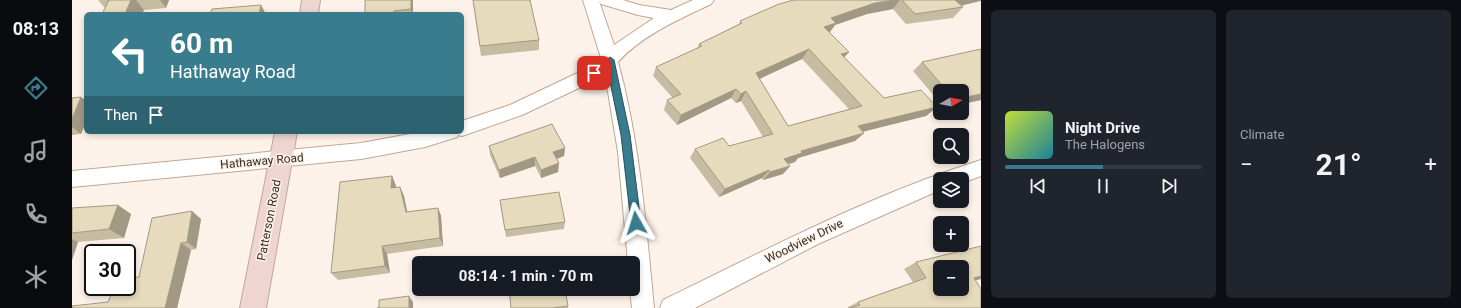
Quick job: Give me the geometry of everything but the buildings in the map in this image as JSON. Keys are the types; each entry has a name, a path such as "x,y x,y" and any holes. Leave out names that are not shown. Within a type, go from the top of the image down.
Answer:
{"main road":[{"path":"309,12 311,0"},
{"name":"Patterson Road","path":"253,308 286,134"}],"street":[{"path":"591,0 610,60 625,135 644,308"},
{"path":"606,0 638,10 672,16"},
{"path":"464,128 516,110 594,73 610,60 619,50 658,22 706,0"},
{"name":"Hathaway Road","path":"72,179 361,151 425,139 443,134"},
{"path":"969,172 981,168"},
{"name":"Woodview Drive","path":"671,308 721,284 792,246 857,215 933,184"}],"route":[{"path":"594,73 610,60 625,135 636,223"}]}
